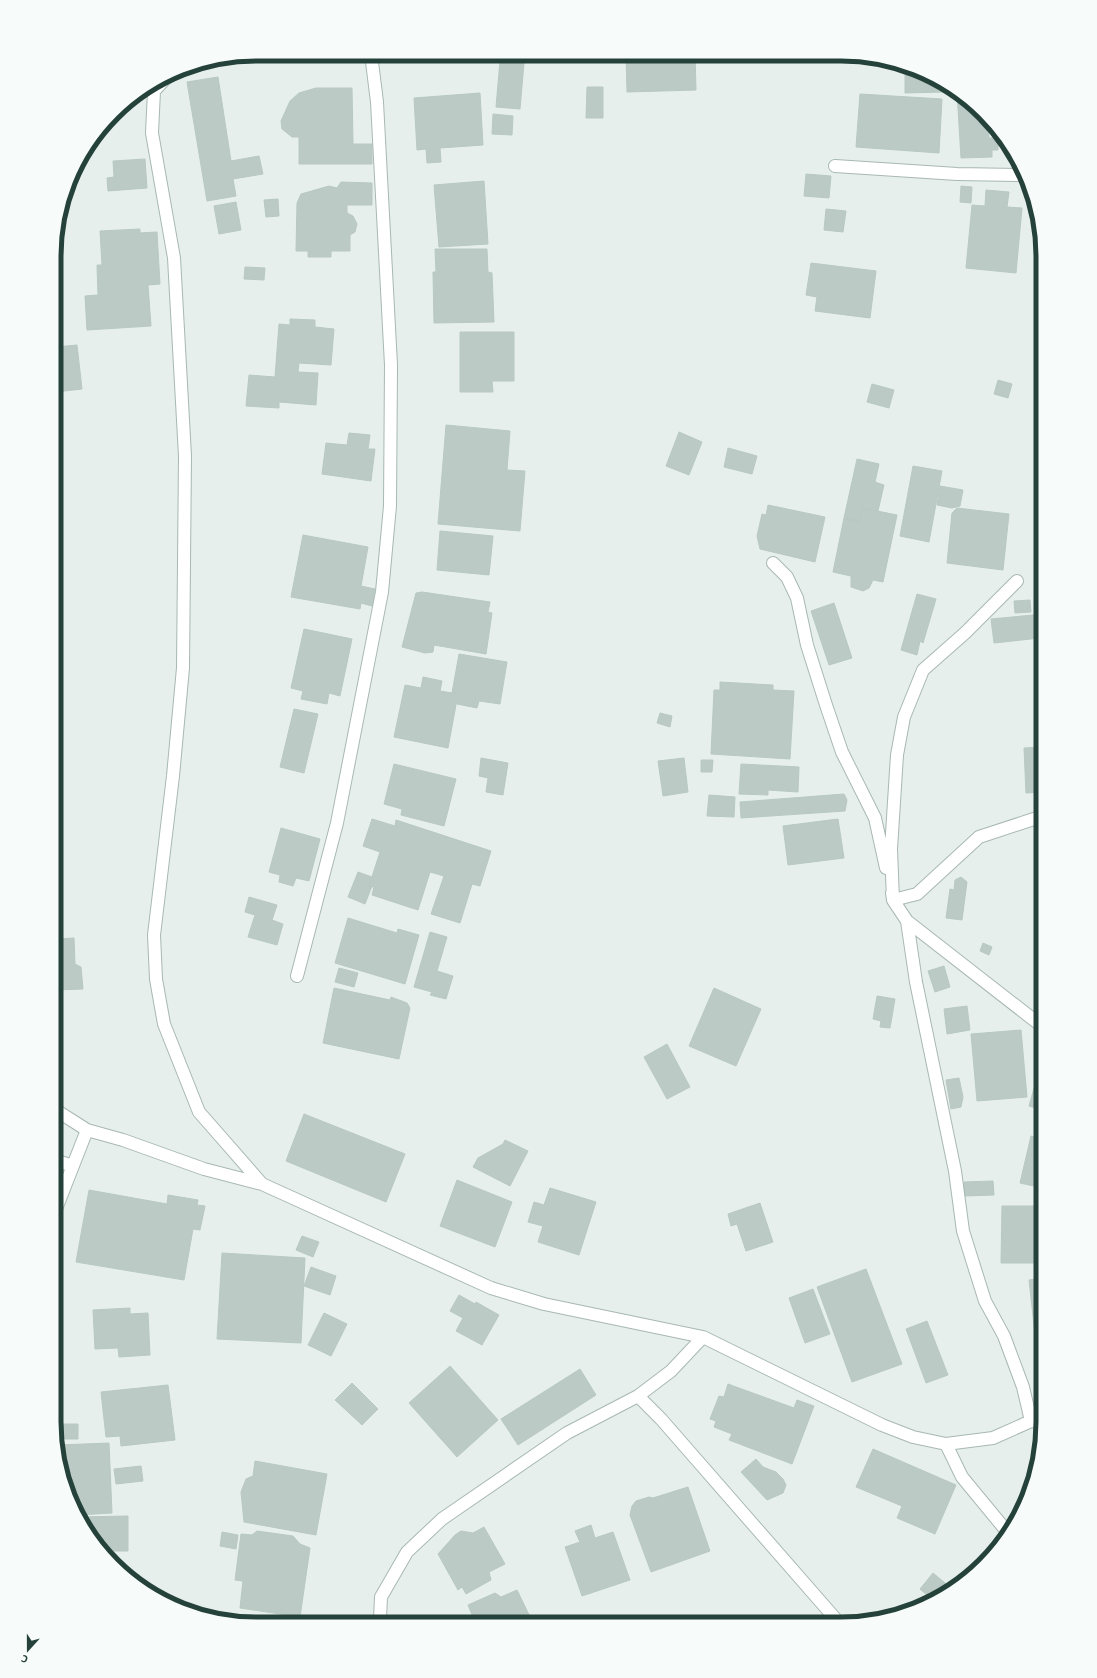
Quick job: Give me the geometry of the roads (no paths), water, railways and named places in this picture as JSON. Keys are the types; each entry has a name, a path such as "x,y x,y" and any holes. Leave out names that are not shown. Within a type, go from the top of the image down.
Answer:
{"street":[{"path":"297,976 337,823 382,592 390,506 391,365 377,110 372,61"},
{"path":"157,88 154,91 152,133 175,266 185,456 183,661 173,776 154,936 156,978 164,1024 199,1112 262,1184"},
{"path":"835,166 957,174 1018,175"},
{"path":"773,563 787,577 797,598 807,645 840,746 875,818 893,900 907,921 1036,1022"},
{"path":"893,900 891,849 897,755 904,717 924,670 965,633 990,606 1017,581"},
{"path":"893,900 917,894 979,837 1036,818"},
{"path":"907,921 916,982 956,1171 963,1231 985,1301 1004,1336 1036,1420"},
{"path":"61,1113 87,1130 123,1140 204,1169 262,1184 491,1288 544,1304 703,1337 882,1425 913,1437 946,1444 993,1438 1036,1422"},
{"path":"61,1195 87,1130"},
{"path":"61,1162 73,1166"},
{"path":"380,1617 381,1597 407,1552 442,1519 566,1432 638,1396 671,1371 703,1337"},
{"path":"638,1396 661,1419 834,1617"},
{"path":"946,1444 962,1477 1004,1528"}]}
